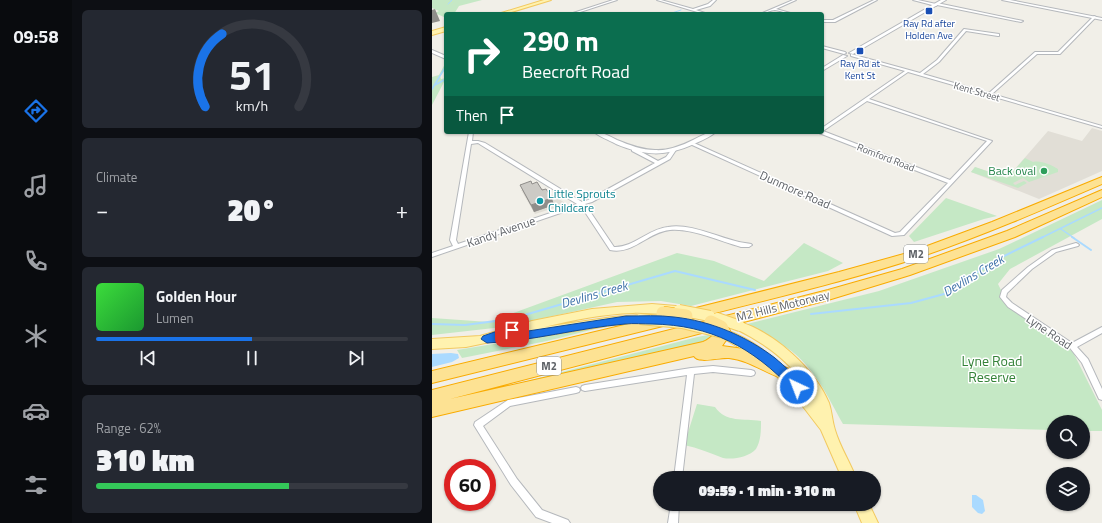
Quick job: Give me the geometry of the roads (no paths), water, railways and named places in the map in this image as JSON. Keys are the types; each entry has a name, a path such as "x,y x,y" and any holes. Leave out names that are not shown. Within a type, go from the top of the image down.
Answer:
{"highway":[{"name":"M2 Hills Motorway","path":"432,377 646,325 888,263 997,225 1102,180"},
{"name":"M2 Hills Motorway","path":"432,397 828,294 906,272 1011,234 1102,193"},
{"path":"665,310 711,322 721,327 723,333"},
{"name":"M2","path":"432,410 603,372 706,347 717,342 723,333"},
{"name":"M2","path":"603,372 728,350 744,353 784,373"}],"main road":[{"path":"507,12 549,0"},
{"path":"432,33 444,30"},
{"path":"487,339 512,330 604,311 665,310 713,317 740,326 757,335 779,350 807,379 822,402 828,430 846,471"},
{"path":"432,344 511,338 613,321 640,319 674,321 700,326 723,333 757,351 784,373 797,387 828,430"},
{"path":"864,511 870,523"}],"street":[{"path":"578,12 616,0"},
{"path":"658,0 700,12"},
{"path":"693,10 715,0"},
{"path":"766,12 795,0"},
{"path":"824,21 834,21 876,0"},
{"path":"914,0 1021,21"},
{"path":"824,48 844,54 851,54 944,0"},
{"path":"1004,0 1102,19"},
{"path":"774,9 785,12"},
{"path":"990,94 1036,53 1059,53 1095,17"},
{"path":"920,75 938,61 965,30 998,35"},
{"path":"432,51 444,57"},
{"path":"824,69 844,54"},
{"name":"Kent Street","path":"851,54 1102,128"},
{"path":"824,130 908,71"},
{"path":"867,100 990,140 951,182"},
{"name":"Romford Road","path":"824,132 951,182"},
{"path":"456,247 453,240 471,134"},
{"path":"601,134 658,163"},
{"path":"634,150 655,152 674,150 692,144 710,134"},
{"path":"469,143 478,142 483,144 582,204 610,247 615,249 622,248 660,230 669,228 680,228 741,245 749,245"},
{"name":"Dunmore Road","path":"692,144 887,232 898,235 902,234 951,182"},
{"name":"Kandy Avenue","path":"432,255 590,201 671,156 674,150"},
{"name":"Lyne Road","path":"1076,245 1054,251 1030,268 1004,292 1003,297 1010,305 1072,346 1085,361 1102,397"},
{"path":"1072,346 1102,330"},
{"path":"565,523 539,514 514,482 478,425 508,403 581,389 691,371 713,369 751,373"},
{"path":"679,471 691,371"},
{"path":"672,523 674,511"}],"water":[{"path":"432,354 458,354 459,358 452,362 432,367"},
{"path":"972,495 976,495 983,500 985,511 982,514 978,513 972,507"}],"waterway":[{"path":"448,4 452,0"},
{"path":"675,12 681,10"},
{"path":"432,89 444,69"},
{"path":"435,85 444,80"},
{"name":"Devlins Creek","path":"1041,238 1102,208"},
{"path":"1061,229 1074,238"},
{"name":"Devlins Creek","path":"811,314 911,303 944,294 996,260 1043,237"},
{"path":"1072,237 1091,250"},
{"name":"Devlins Creek","path":"432,324 465,325 511,319 675,271 755,290"}],"place":[{"name":"Ray Rd after Holden Ave","path":"929,11"},
{"name":"Ray Rd at Kent St","path":"860,51"},
{"name":"Back oval","path":"1044,171"},
{"name":"Little Sprouts Childcare","path":"540,201"}],"park label":[{"name":"Lyne Road Reserve","path":"992,370"}]}
